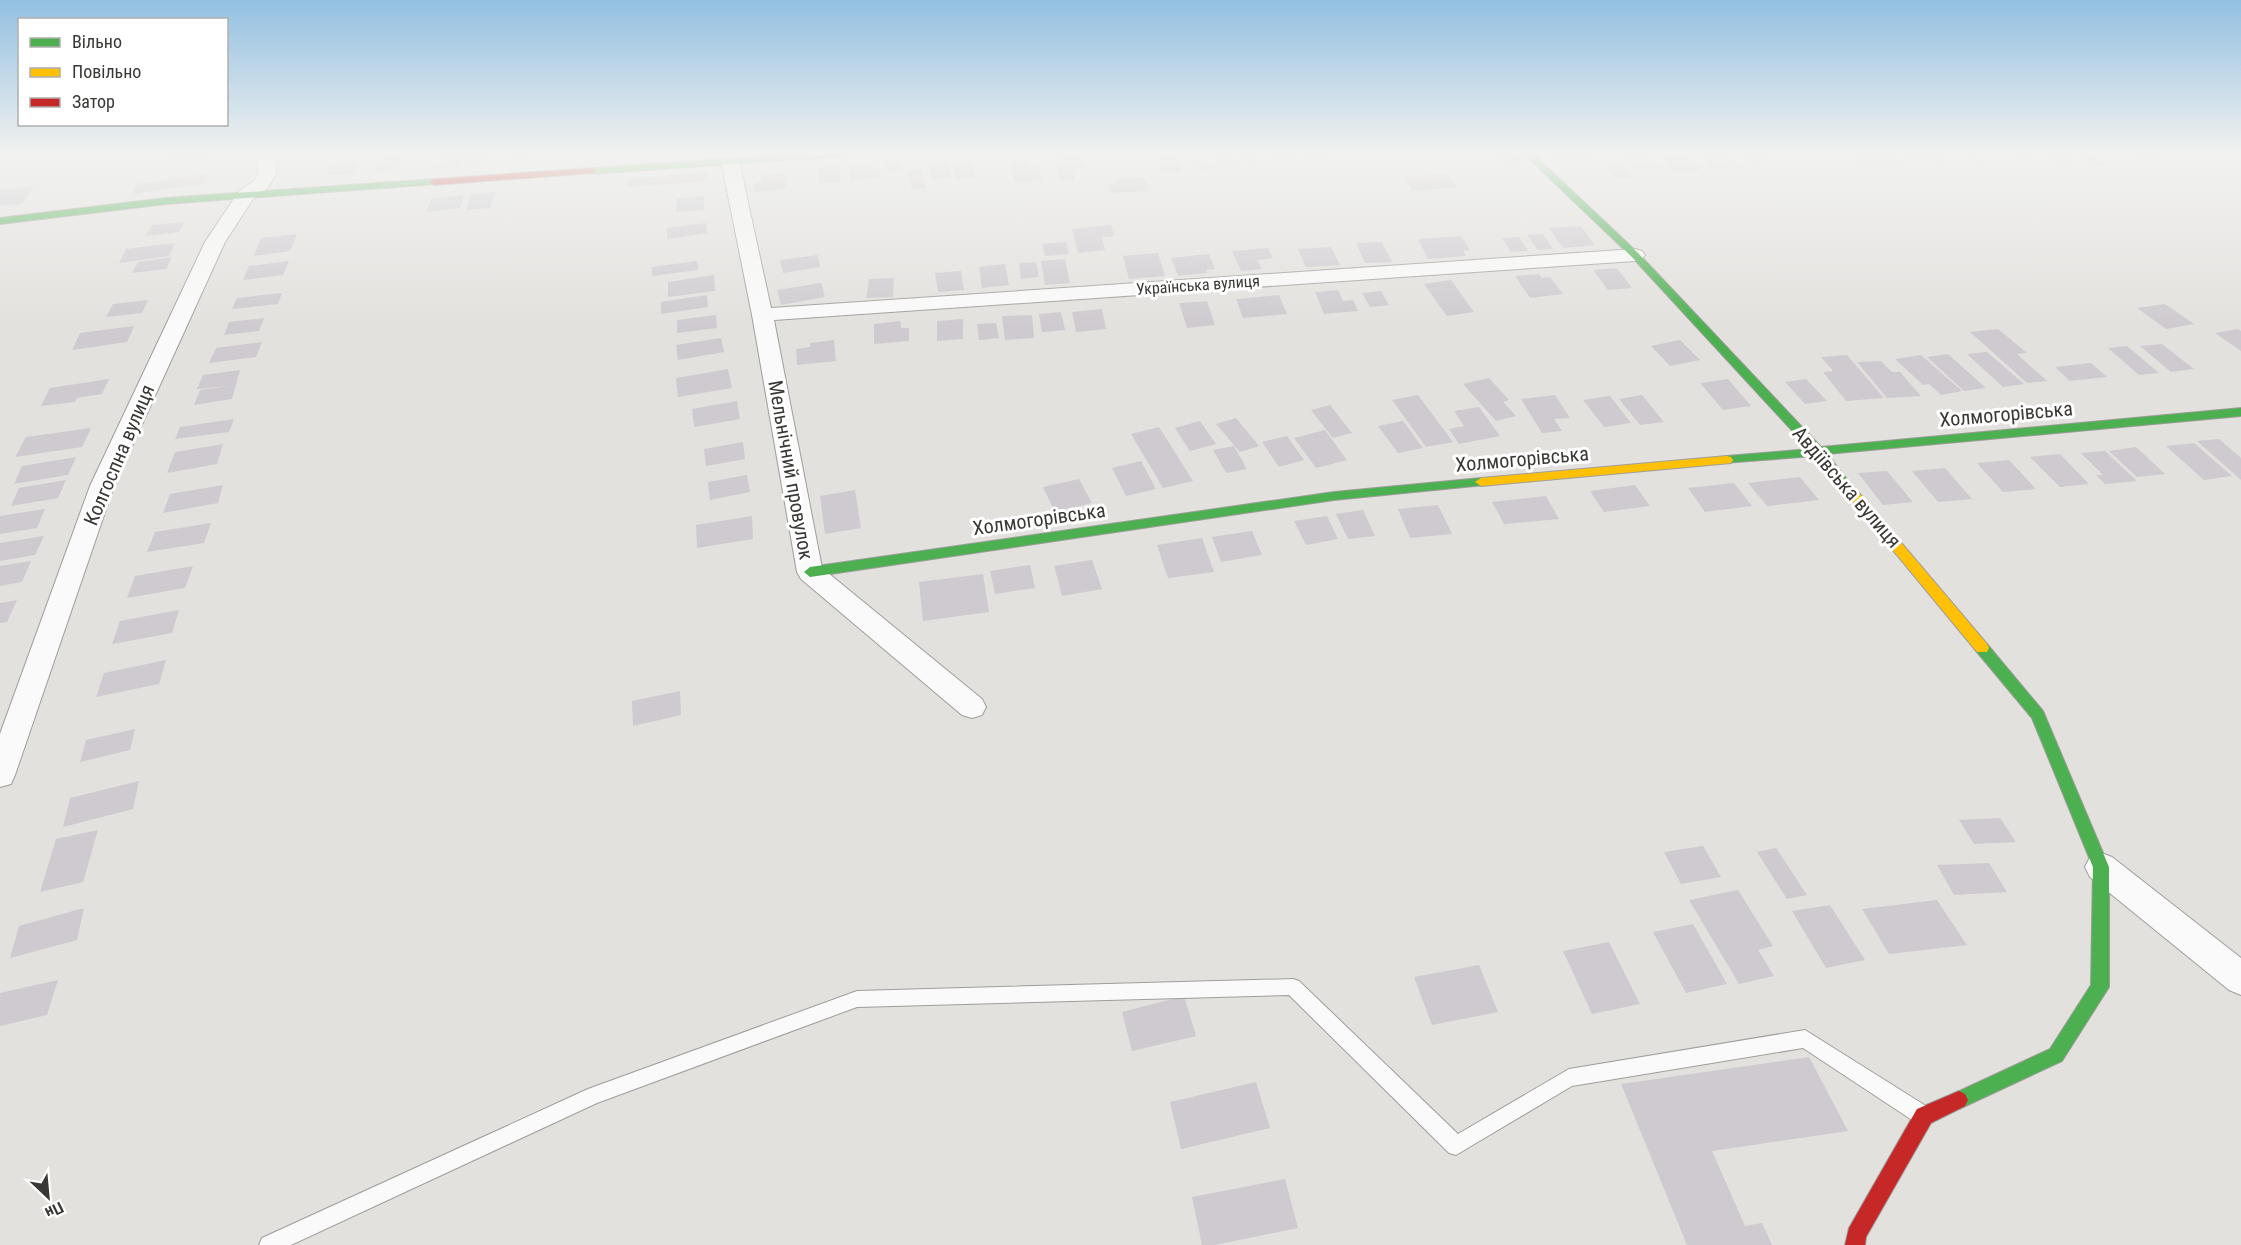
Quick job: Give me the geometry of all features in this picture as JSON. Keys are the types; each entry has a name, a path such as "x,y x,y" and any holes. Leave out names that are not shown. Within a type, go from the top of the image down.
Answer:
{"street":[{"path":"0,221 82,211"},
{"name":"Колгоспна вулиця","path":"0,774 102,486 215,242 235,211"},
{"name":"Мельнiчний провулок","path":"740,211 810,572 972,707"},
{"name":"Авдіївська вулиця","path":"1589,211 1635,255 1818,451 2038,715 2101,867 2100,987 2056,1055 1924,1116"},
{"name":"Українська вулиця","path":"762,315 1635,255"},
{"name":"Холмогорівська","path":"810,572 1334,496 2241,412"},
{"name":"Авдіївська вулиця","path":"2101,867 2241,979"},
{"path":"1855,1245 1856,1235 1924,1116"}],"lane":[{"path":"269,1245 594,1095 857,999 1293,987 1456,1146 1569,1078 1805,1039 1924,1116"}],"building":[{"path":"185,222 179,232 146,236 152,225"},
{"path":"706,223 707,233 667,239 667,228"},
{"path":"1111,225 1114,236 1102,237 1105,250 1078,253 1072,229"},
{"path":"1581,226 1595,245 1563,248 1549,228"},
{"path":"297,234 290,251 254,256 261,238"},
{"path":"1543,234 1553,249 1538,250 1527,235"},
{"path":"1461,236 1470,250 1463,251 1466,256 1428,259 1418,239"},
{"path":"1519,237 1528,251 1511,252 1502,238"},
{"path":"1066,242 1069,254 1045,256 1042,244"},
{"path":"1382,242 1392,262 1365,263 1356,243"},
{"path":"175,243 169,256 119,263 126,249"},
{"path":"1331,247 1340,265 1306,267 1298,249"},
{"path":"1268,248 1273,258 1257,260 1262,269 1241,271 1232,251"},
{"path":"1158,253 1165,276 1129,279 1123,256"},
{"path":"1209,254 1215,269 1206,270 1207,273 1178,276 1171,258"},
{"path":"818,255 820,267 783,273 780,260"},
{"path":"172,257 166,269 132,273 138,262"},
{"path":"1065,259 1070,283 1045,285 1041,261"},
{"path":"289,261 283,275 243,280 249,266"},
{"path":"697,261 698,270 652,276 652,267"},
{"path":"1036,262 1039,277 1021,279 1019,263"},
{"path":"1005,264 1009,285 982,288 979,267"},
{"path":"1617,268 1632,288 1608,290 1593,270"},
{"path":"961,271 964,290 938,292 935,273"},
{"path":"1539,274 1542,278 1550,277 1563,294 1530,298 1515,276"},
{"path":"714,275 715,291 668,297 668,282"},
{"path":"894,278 893,297 866,298 869,279"},
{"path":"1451,280 1474,312 1447,316 1424,284"},
{"path":"821,283 825,297 781,305 777,290"},
{"path":"1338,290 1343,301 1353,300 1358,311 1324,314 1315,292"},
{"path":"1381,291 1389,305 1370,307 1362,293"},
{"path":"282,293 278,304 232,309 237,298"},
{"path":"707,295 708,307 661,314 661,302"},
{"path":"1279,295 1287,314 1243,318 1236,299"},
{"path":"148,300 142,313 106,317 113,304"},
{"path":"1207,301 1215,325 1187,328 1179,303"},
{"path":"2165,304 2194,324 2166,329 2137,308"},
{"path":"1102,309 1106,329 1076,332 1072,312"},
{"path":"1061,312 1065,330 1042,332 1039,314"},
{"path":"716,315 717,328 677,333 677,320"},
{"path":"1032,315 1034,338 1005,340 1002,316"},
{"path":"264,318 259,331 224,335 229,322"},
{"path":"963,319 963,339 937,341 937,321"},
{"path":"900,321 901,328 909,328 909,341 874,344 874,324"},
{"path":"996,323 999,338 979,340 977,324"},
{"path":"134,326 127,342 72,350 80,333"},
{"path":"1998,329 2027,353 2017,354 2047,381 2027,383 1970,332"},
{"path":"2238,329 2241,331 2241,351 2215,333"},
{"path":"721,338 724,352 678,360 676,345"},
{"path":"834,340 836,361 797,365 796,349 810,347 810,343"},
{"path":"1680,340 1700,360 1670,366 1651,346"},
{"path":"262,342 256,357 209,363 216,348"},
{"path":"2162,344 2194,369 2171,372 2140,346"},
{"path":"2127,346 2159,373 2139,375 2108,348"},
{"path":"1987,352 2024,384 2003,387 1967,354"},
{"path":"1948,354 1986,388 1964,391 1927,357"},
{"path":"1847,355 1884,398 1846,401 1823,372 1833,371 1821,357"},
{"path":"1921,355 1962,391 1941,395 1929,384 1923,385 1895,359"},
{"path":"1881,361 1892,372 1900,372 1921,396 1887,398 1857,362"},
{"path":"2091,363 2107,377 2070,381 2055,367"},
{"path":"728,369 732,388 678,397 676,378"},
{"path":"240,370 232,399 194,405 200,390 230,386 197,389 203,375"},
{"path":"1489,378 1509,400 1503,402 1516,416 1496,421 1463,384"},
{"path":"109,379 102,394 77,398 75,402 41,406 50,388"},
{"path":"1728,379 1751,406 1723,410 1700,383"},
{"path":"1806,379 1827,401 1805,404 1785,382"},
{"path":"1418,395 1453,442 1426,447 1392,400"},
{"path":"1555,395 1570,418 1554,419 1562,431 1542,433 1521,399"},
{"path":"1642,395 1664,422 1640,425 1619,399"},
{"path":"1610,396 1631,423 1604,427 1583,400"},
{"path":"737,401 740,419 694,427 692,409"},
{"path":"1330,405 1352,433 1333,438 1311,410"},
{"path":"1479,407 1500,436 1459,444 1449,429 1464,426 1454,411"},
{"path":"1236,418 1259,446 1240,452 1216,424"},
{"path":"234,419 229,432 175,439 180,427"},
{"path":"1200,421 1216,444 1190,451 1175,428"},
{"path":"1403,421 1423,448 1398,453 1378,426"},
{"path":"1159,427 1193,481 1163,488 1131,434"},
{"path":"91,428 82,447 15,457 26,437"},
{"path":"1325,430 1347,460 1316,468 1294,438"},
{"path":"1287,436 1304,460 1279,467 1262,442"},
{"path":"2219,439 2241,458 2241,480 2197,441"},
{"path":"743,442 745,459 706,466 704,449"},
{"path":"2194,443 2232,476 2204,480 2166,446"},
{"path":"223,444 217,464 167,473 175,452"},
{"path":"1234,446 1247,469 1226,473 1213,450"},
{"path":"2136,447 2165,474 2137,477 2109,451"},
{"path":"2105,451 2137,481 2105,484 2096,475 2103,475 2081,453"},
{"path":"2060,454 2089,484 2060,487 2030,457"},
{"path":"76,457 68,475 14,484 22,466"},
{"path":"2009,460 2036,489 2003,492 1977,463"},
{"path":"1141,461 1156,489 1126,496 1112,468"},
{"path":"1945,468 1972,499 1938,502 1912,471"},
{"path":"1887,471 1913,502 1883,505 1858,473"},
{"path":"747,475 750,492 710,500 708,482"},
{"path":"1800,477 1819,500 1767,506 1748,483"},
{"path":"1079,479 1092,503 1055,512 1043,487"},
{"path":"66,480 58,498 11,506 19,488"},
{"path":"1734,483 1752,506 1705,512 1688,488"},
{"path":"223,485 218,503 163,513 170,494"},
{"path":"1635,485 1650,506 1604,512 1590,491"},
{"path":"855,490 861,528 825,534 820,496"},
{"path":"1546,496 1559,519 1504,524 1492,502"},
{"path":"1438,505 1452,534 1410,538 1398,509"},
{"path":"45,509 37,528 0,534 0,516"},
{"path":"1363,510 1375,536 1348,539 1336,514"},
{"path":"752,516 753,539 697,548 696,525"},
{"path":"1327,516 1338,539 1306,545 1294,521"},
{"path":"211,523 204,543 147,552 155,532"},
{"path":"1252,531 1262,555 1221,562 1212,537"},
{"path":"44,536 35,555 0,561 0,543"},
{"path":"1202,538 1214,572 1168,578 1157,545"},
{"path":"1092,560 1102,589 1062,596 1054,566"},
{"path":"31,561 22,582 0,586 0,566"},
{"path":"1030,565 1035,588 995,594 990,571"},
{"path":"193,566 185,588 127,598 135,576"},
{"path":"983,574 989,612 923,621 919,582"},
{"path":"17,600 7,622 0,623 0,603"},
{"path":"179,610 172,633 112,644 120,621"},
{"path":"166,660 159,684 96,697 104,673"},
{"path":"680,691 681,715 633,726 632,701"},
{"path":"135,729 130,750 80,762 86,740"},
{"path":"139,781 133,809 63,827 70,798"},
{"path":"2000,818 2016,842 1974,844 1959,820"},
{"path":"98,830 83,882 40,892 56,839"},
{"path":"1703,846 1721,877 1681,884 1664,852"},
{"path":"1776,848 1807,895 1787,899 1757,852"},
{"path":"1989,863 2007,892 1954,895 1937,865"},
{"path":"1738,890 1773,946 1758,950 1774,976 1739,984 1689,900"},
{"path":"1937,900 1967,945 1889,954 1862,909"},
{"path":"1830,905 1865,960 1826,968 1792,911"},
{"path":"84,908 77,940 10,958 19,926"},
{"path":"1693,924 1727,984 1686,993 1653,932"},
{"path":"1609,942 1640,1004 1592,1014 1563,951"},
{"path":"1479,965 1498,1012 1432,1025 1414,977"},
{"path":"58,980 47,1015 0,1026 0,993"},
{"path":"1184,996 1196,1036 1132,1051 1122,1012"},
{"path":"1809,1057 1848,1131 1712,1151 1745,1226 1762,1223 1772,1245 1687,1245 1621,1084"},
{"path":"1256,1082 1270,1128 1181,1149 1170,1102"},
{"path":"1285,1179 1298,1228 1215,1245 1202,1245 1192,1197"}],"traffic: fast":[{"path":"0,221 82,211"},
{"path":"1589,211 1635,255 1818,451 1844,483"},
{"path":"1727,460 2241,412"},
{"path":"810,572 1334,496 1481,482"},
{"path":"1959,1100 2056,1055 2100,987 2101,867 2038,715 1982,648"}],"traffic: slow":[{"path":"1481,482 1727,460"},
{"path":"1844,483 1982,648"}],"traffic: jam":[{"path":"1855,1245 1856,1235 1924,1116 1959,1100"}]}
